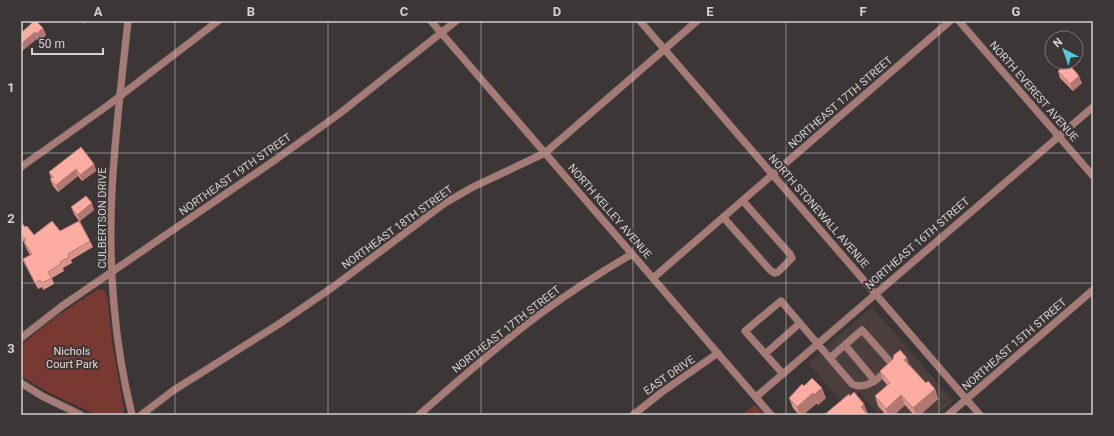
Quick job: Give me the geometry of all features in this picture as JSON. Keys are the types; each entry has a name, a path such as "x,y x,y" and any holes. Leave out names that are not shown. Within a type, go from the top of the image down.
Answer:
{"street":[{"name":"CULBERTSON DRIVE","path":"128,21 119,97 112,191 111,246 114,303 120,352 132,415"},
{"path":"21,167 119,97 218,21"},
{"name":"NORTH KELLEY AVENUE","path":"431,21 772,415"},
{"name":"NORTHEAST 19TH STREET","path":"21,338 62,306 275,160 339,114 456,21"},
{"name":"NORTH STONEWALL AVENUE","path":"640,21 980,415"},
{"name":"NORTHEAST 18TH STREET","path":"141,415 186,382 279,324 333,287 446,203 473,187 544,153 697,21"},
{"name":"NORTHEAST 17TH STREET","path":"653,278 950,21"},
{"name":"NORTH EVEREST AVENUE","path":"959,21 1093,176"},
{"name":"NORTHEAST 16TH STREET","path":"756,397 1093,107"},
{"path":"723,217 770,270 774,273 778,272 792,258 743,201"},
{"name":"NORTHEAST 17TH STREET","path":"419,415 475,366 540,313 632,254"},
{"name":"NORTHEAST 15TH STREET","path":"948,415 1093,290"},
{"path":"783,374 745,331 781,301 852,384 858,386 866,385 875,381 893,364 862,330 830,358"},
{"path":"765,354 800,323"},
{"path":"845,345 875,381"},
{"name":"EAST DRIVE","path":"633,415 662,392 718,353"},
{"path":"21,383 42,396 81,415"}],"shaded area":[{"path":"872,307 953,401 937,415 879,415 859,392 844,404 808,363"}],"green space":[{"name":"Nichols Court Park","path":"98,289 104,291 107,295 112,342 124,410 123,415 96,415 48,392 21,376 21,345 53,319"},
{"path":"755,405 764,415 742,415"}],"building":[{"path":"34,21 36,21 43,28 36,34 35,32 21,44 21,33"},
{"path":"1074,70 1079,76 1070,84 1058,71"},
{"path":"81,147 94,164 80,175 76,169 56,185 50,179 53,177 49,172"},
{"path":"86,196 92,203 77,215 71,207"},
{"path":"52,221 60,231 79,221 90,241 68,254 69,257 48,272 52,278 41,283 40,280 35,283 23,259 32,254 24,242 26,240 21,234 21,222 25,227 27,226 34,235"},
{"path":"900,350 907,358 904,360 926,383 928,381 935,389 913,408 901,395 886,409 875,396 890,383 880,371"},
{"path":"812,378 822,388 814,395 813,393 797,407 789,398 802,384 804,386"},
{"path":"854,392 864,404 861,407 868,415 824,415 849,394 850,396"}]}
